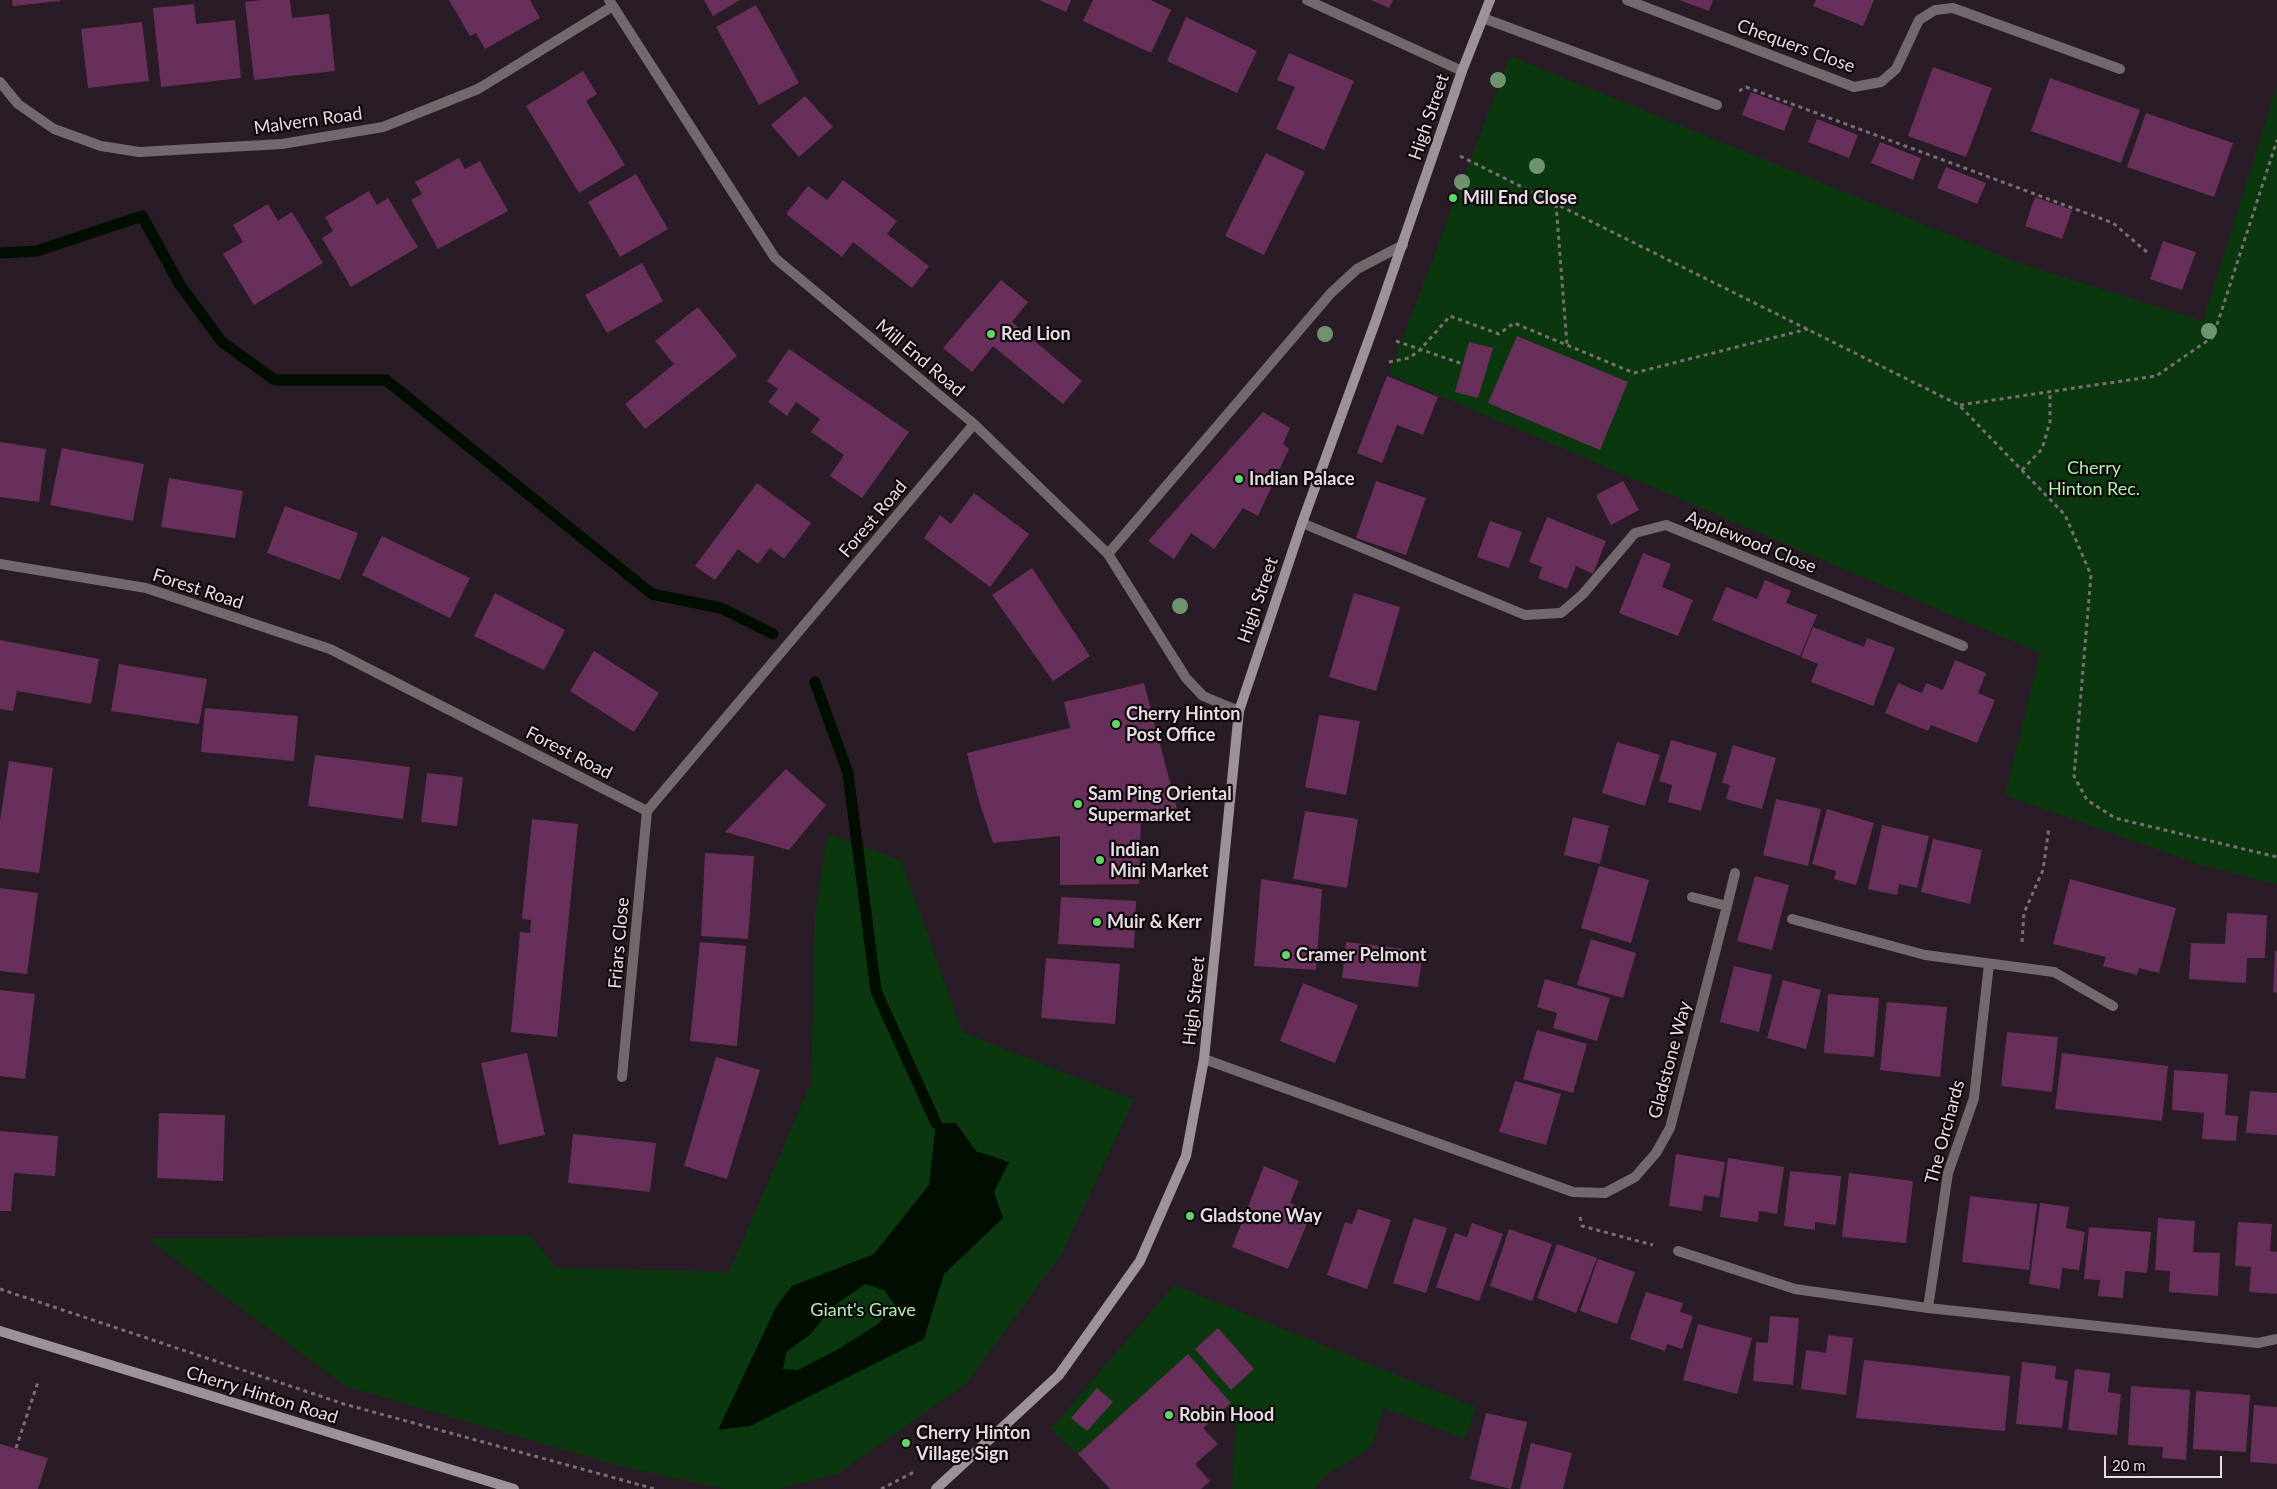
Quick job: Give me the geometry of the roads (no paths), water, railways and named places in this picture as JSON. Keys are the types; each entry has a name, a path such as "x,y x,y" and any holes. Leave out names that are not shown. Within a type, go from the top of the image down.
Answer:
{"street":[{"path":"1307,0 1462,71"},
{"name":"High Street","path":"936,1489 1059,1375 1140,1261 1186,1156 1204,1059 1239,712 1302,523 1403,245 1462,71 1490,0"},
{"name":"Chequers Close","path":"1627,0 1854,87 1881,82 1896,68 1919,20 1936,10 1953,8 2120,69"},
{"name":"Malvern Road","path":"0,82 18,104 54,129 101,146 140,152 282,144 383,127 478,89 611,3"},
{"name":"Mill End Road","path":"611,3 775,258 974,424 1108,554 1186,678 1203,696 1239,712"},
{"path":"1483,18 1717,105"},
{"path":"1108,554 1331,293 1357,269 1403,245"},
{"name":"Forest Road","path":"0,564 146,588 330,649 648,811 974,424"},
{"name":"Applewood Close","path":"1302,523 1525,615 1561,614 1583,594 1636,533 1666,525 1963,646"},
{"name":"Friars Close","path":"622,1077 648,811"},
{"name":"Gladstone Way","path":"1204,1059 1573,1192 1604,1193 1636,1177 1656,1153 1670,1128 1735,873"},
{"path":"1692,897 1727,906"},
{"path":"1792,919 1925,955 2054,972 2113,1006"},
{"name":"The Orchards","path":"1928,1308 1948,1173 1974,1098 1989,964"},
{"path":"1678,1250 1794,1289 1928,1308 2258,1343 2277,1339"},
{"name":"Cherry Hinton Road","path":"0,1331 514,1489"}],"waterway":[{"path":"0,253 37,251 142,216 180,285 222,342 275,380 386,380 652,594 721,608 773,634"},
{"path":"815,682 848,773 876,991 936,1123"}],"place":[{"name":"Mill End Close","path":"1453,198"},
{"name":"Red Lion","path":"991,334"},
{"name":"Indian Palace","path":"1239,479"},
{"name":"Cherry Hinton Post Office","path":"1116,724"},
{"name":"Sam Ping Oriental Supermarket","path":"1078,804"},
{"name":"Indian Mini Market","path":"1100,860"},
{"name":"Muir & Kerr","path":"1097,922"},
{"name":"Cramer Pelmont","path":"1286,955"},
{"name":"Gladstone Way","path":"1190,1216"},
{"name":"Robin Hood","path":"1169,1415"},
{"name":"Cherry Hinton Village Sign","path":"906,1443"}],"park label":[{"name":"Cherry Hinton Rec.","path":"2094,478"},
{"name":"Giant's Grave","path":"863,1310"}]}
